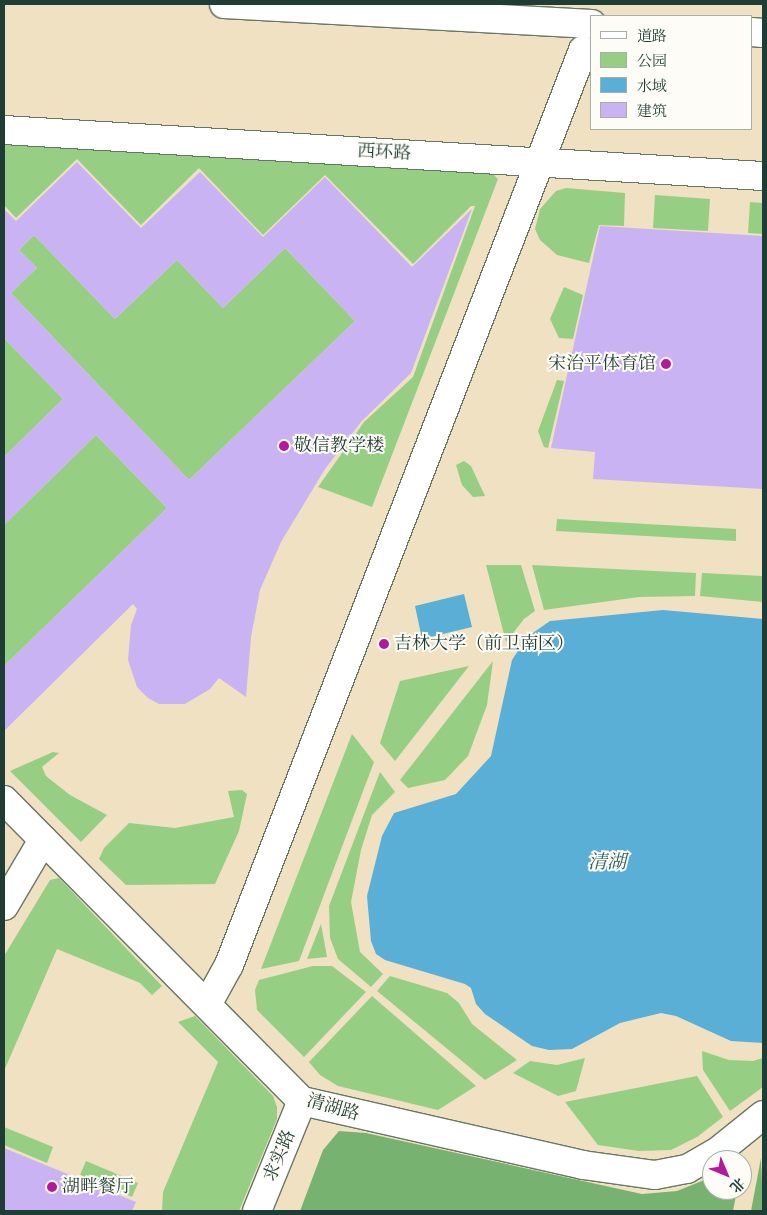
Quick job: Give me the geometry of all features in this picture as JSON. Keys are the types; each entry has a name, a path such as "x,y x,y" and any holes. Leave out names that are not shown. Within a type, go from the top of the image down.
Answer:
{"street":[{"path":"224,4 590,24"},
{"path":"208,1003 229,965 542,162 583,50"},
{"name":"西环路","path":"4,130 763,176"},
{"name":"清湖路","path":"4,800 208,1003 302,1102 583,1165 655,1175 687,1169 721,1149 763,1115"},
{"path":"4,906 43,840"},
{"name":"求实路","path":"257,1211 302,1102"}],"green space":[{"path":"4,142 493,174 498,179 372,507 318,487 364,422 413,377 475,206 471,206 413,264 325,175 263,235 199,168 141,225 77,159 16,218 4,205"},
{"path":"566,188 625,193 624,226 599,225 589,263 557,255 540,240 535,229 540,209 556,191"},
{"path":"655,195 710,199 708,231 653,228"},
{"path":"750,202 763,203 763,234 748,233"},
{"path":"34,235 115,319 177,260 223,308 285,248 355,321 189,480 11,293 37,268 19,250"},
{"path":"564,287 583,295 573,339 559,338 550,319"},
{"path":"4,338 63,399 4,457"},
{"path":"557,380 564,381 548,448 544,447 538,431"},
{"path":"96,435 167,508 4,666 4,525"},
{"path":"464,461 471,466 485,496 473,497 462,485 456,465"},
{"path":"557,519 736,529 736,541 556,531"},
{"path":"486,565 521,565 535,611 524,619 506,642"},
{"path":"532,565 696,573 695,596 639,597 544,610"},
{"path":"702,573 763,576 763,602 700,596"},
{"path":"493,661 487,705 468,756 445,780 408,788 400,780"},
{"path":"469,666 395,761 380,743 400,681"},
{"path":"352,734 374,762 299,961 261,969"},
{"path":"53,752 59,753 42,767 46,776 70,795 107,815 81,842 10,771"},
{"path":"380,772 395,792 372,815 361,850 351,902 360,952 383,974 371,987 338,959 330,938 329,906"},
{"path":"242,790 247,794 239,831 215,884 126,885 99,859 104,848 129,823 175,828 234,817 228,791"},
{"path":"59,878 162,986 152,995 140,983 57,949 4,1071 4,956 50,880"},
{"path":"321,924 327,957 307,959"},
{"path":"313,966 332,966 366,992 304,1057 257,1010 255,990 259,980"},
{"path":"390,976 447,993 459,1003 472,1024 517,1060 485,1080 377,991"},
{"path":"372,996 476,1086 438,1110 338,1086 320,1075 309,1062"},
{"path":"195,1016 273,1096 277,1107 277,1119 239,1211 162,1211 163,1192 218,1062 178,1022"},
{"path":"702,1051 729,1060 753,1061 763,1058 763,1087 730,1111 703,1070"},
{"path":"585,1058 576,1091 558,1096 513,1073 530,1061 557,1065"},
{"path":"697,1076 723,1117 697,1137 671,1150 639,1151 598,1145 565,1102"},
{"path":"4,1127 53,1147 47,1163 4,1145"},
{"path":"339,1131 366,1133 642,1194 677,1191 702,1181 702,1200 735,1200 733,1211 300,1211 323,1150"},
{"path":"761,1158 763,1211 751,1211"},
{"path":"86,1161 138,1183 132,1197 80,1175"}],"water":[{"path":"464,594 472,627 422,639 415,606"},
{"name":"清湖","path":"663,610 763,619 763,1043 731,1041 676,1016 661,1013 620,1023 572,1049 549,1050 532,1046 485,1014 476,1004 471,988 465,984 385,960 376,954 371,941 367,896 382,836 394,813 456,794 491,756 512,660 527,637 550,621"}],"building":[{"name":"敬信教学楼","path":"77,162 141,228 200,172 263,237 325,177 412,267 472,209 411,373 361,422 325,469 281,542 260,590 251,637 246,697 219,678 210,689 185,704 159,704 148,698 137,687 128,660 131,625 137,609 133,604 4,731 4,666 167,508 96,435 4,525 4,457 63,399 4,338 4,209 16,221","holes":["34,235 115,319 177,260 223,308 285,248 355,321 189,480 11,293 37,268 19,250"]},
{"name":"宋治平体育馆","path":"600,226 763,236 763,489 593,479 595,452 551,448"},
{"name":"湖畔餐厅","path":"4,1148 136,1202 132,1211 4,1211"}],"place":[{"name":"宋治平体育馆","path":"666,364"},
{"name":"敬信教学楼","path":"284,446"},
{"name":"吉林大学（前卫南区）","path":"384,644"},
{"name":"湖畔餐厅","path":"52,1187"}]}
